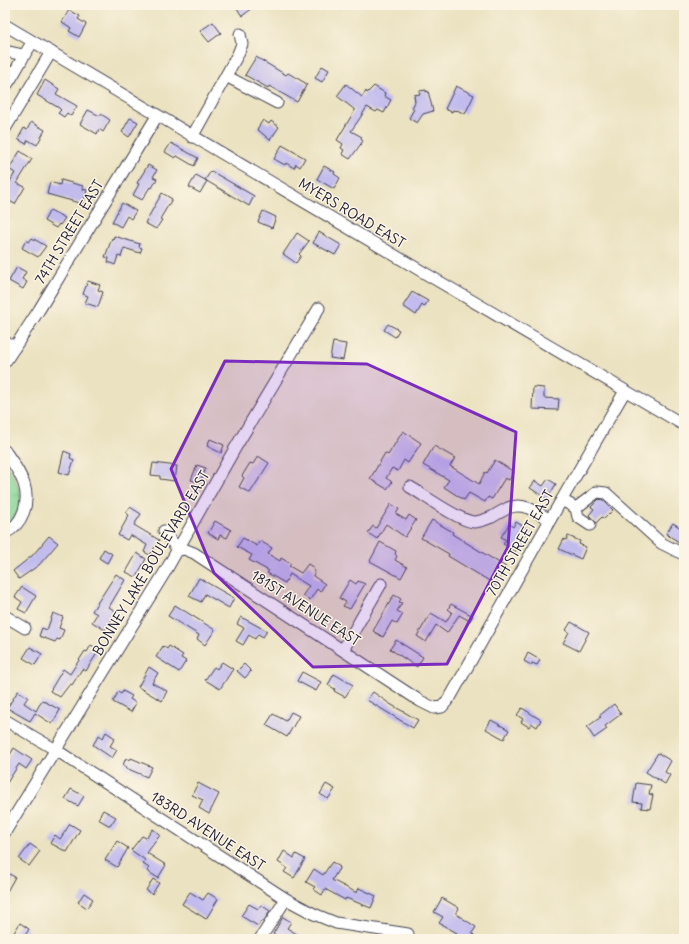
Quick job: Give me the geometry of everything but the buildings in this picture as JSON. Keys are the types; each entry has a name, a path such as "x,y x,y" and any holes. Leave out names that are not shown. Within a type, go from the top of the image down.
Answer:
{"street":[{"name":"MYERS ROAD EAST","path":"5,25 192,137 684,425"},
{"path":"192,137 238,54 242,44 240,34"},
{"path":"5,87 14,75 23,55 33,42"},
{"path":"5,51 23,55"},
{"path":"5,129 51,52"},
{"path":"226,76 277,103"},
{"name":"74TH STREET EAST","path":"5,362 10,344 39,310 157,116"},
{"name":"BONNEY LAKE BOULEVARD EAST","path":"5,832 178,550 234,450 319,308"},
{"name":"70TH STREET EAST","path":"438,708 442,707 451,696 550,520 626,391"},
{"path":"5,451 24,485 26,500 24,511 19,522 5,533"},
{"path":"410,487 469,521 479,522 508,508 516,506 530,509 550,520"},
{"path":"576,508 597,492 606,493 661,543 681,553"},
{"path":"562,500 576,508 578,517 590,525"},
{"path":"164,531 178,550"},
{"name":"181ST AVENUE EAST","path":"178,550 184,548 194,553 420,701 431,707 438,708"},
{"path":"343,650 382,584"},
{"path":"5,616 25,628"},
{"name":"183RD AVENUE EAST","path":"5,720 56,750 286,899 314,914 336,923 408,934"},
{"path":"260,939 286,899"}],"highlighted area":[{"path":"225,361 367,364 516,432 508,547 447,664 313,667 214,573 171,469"}],"green space":[{"path":"5,463 19,488 20,503 18,511 5,528"}]}
